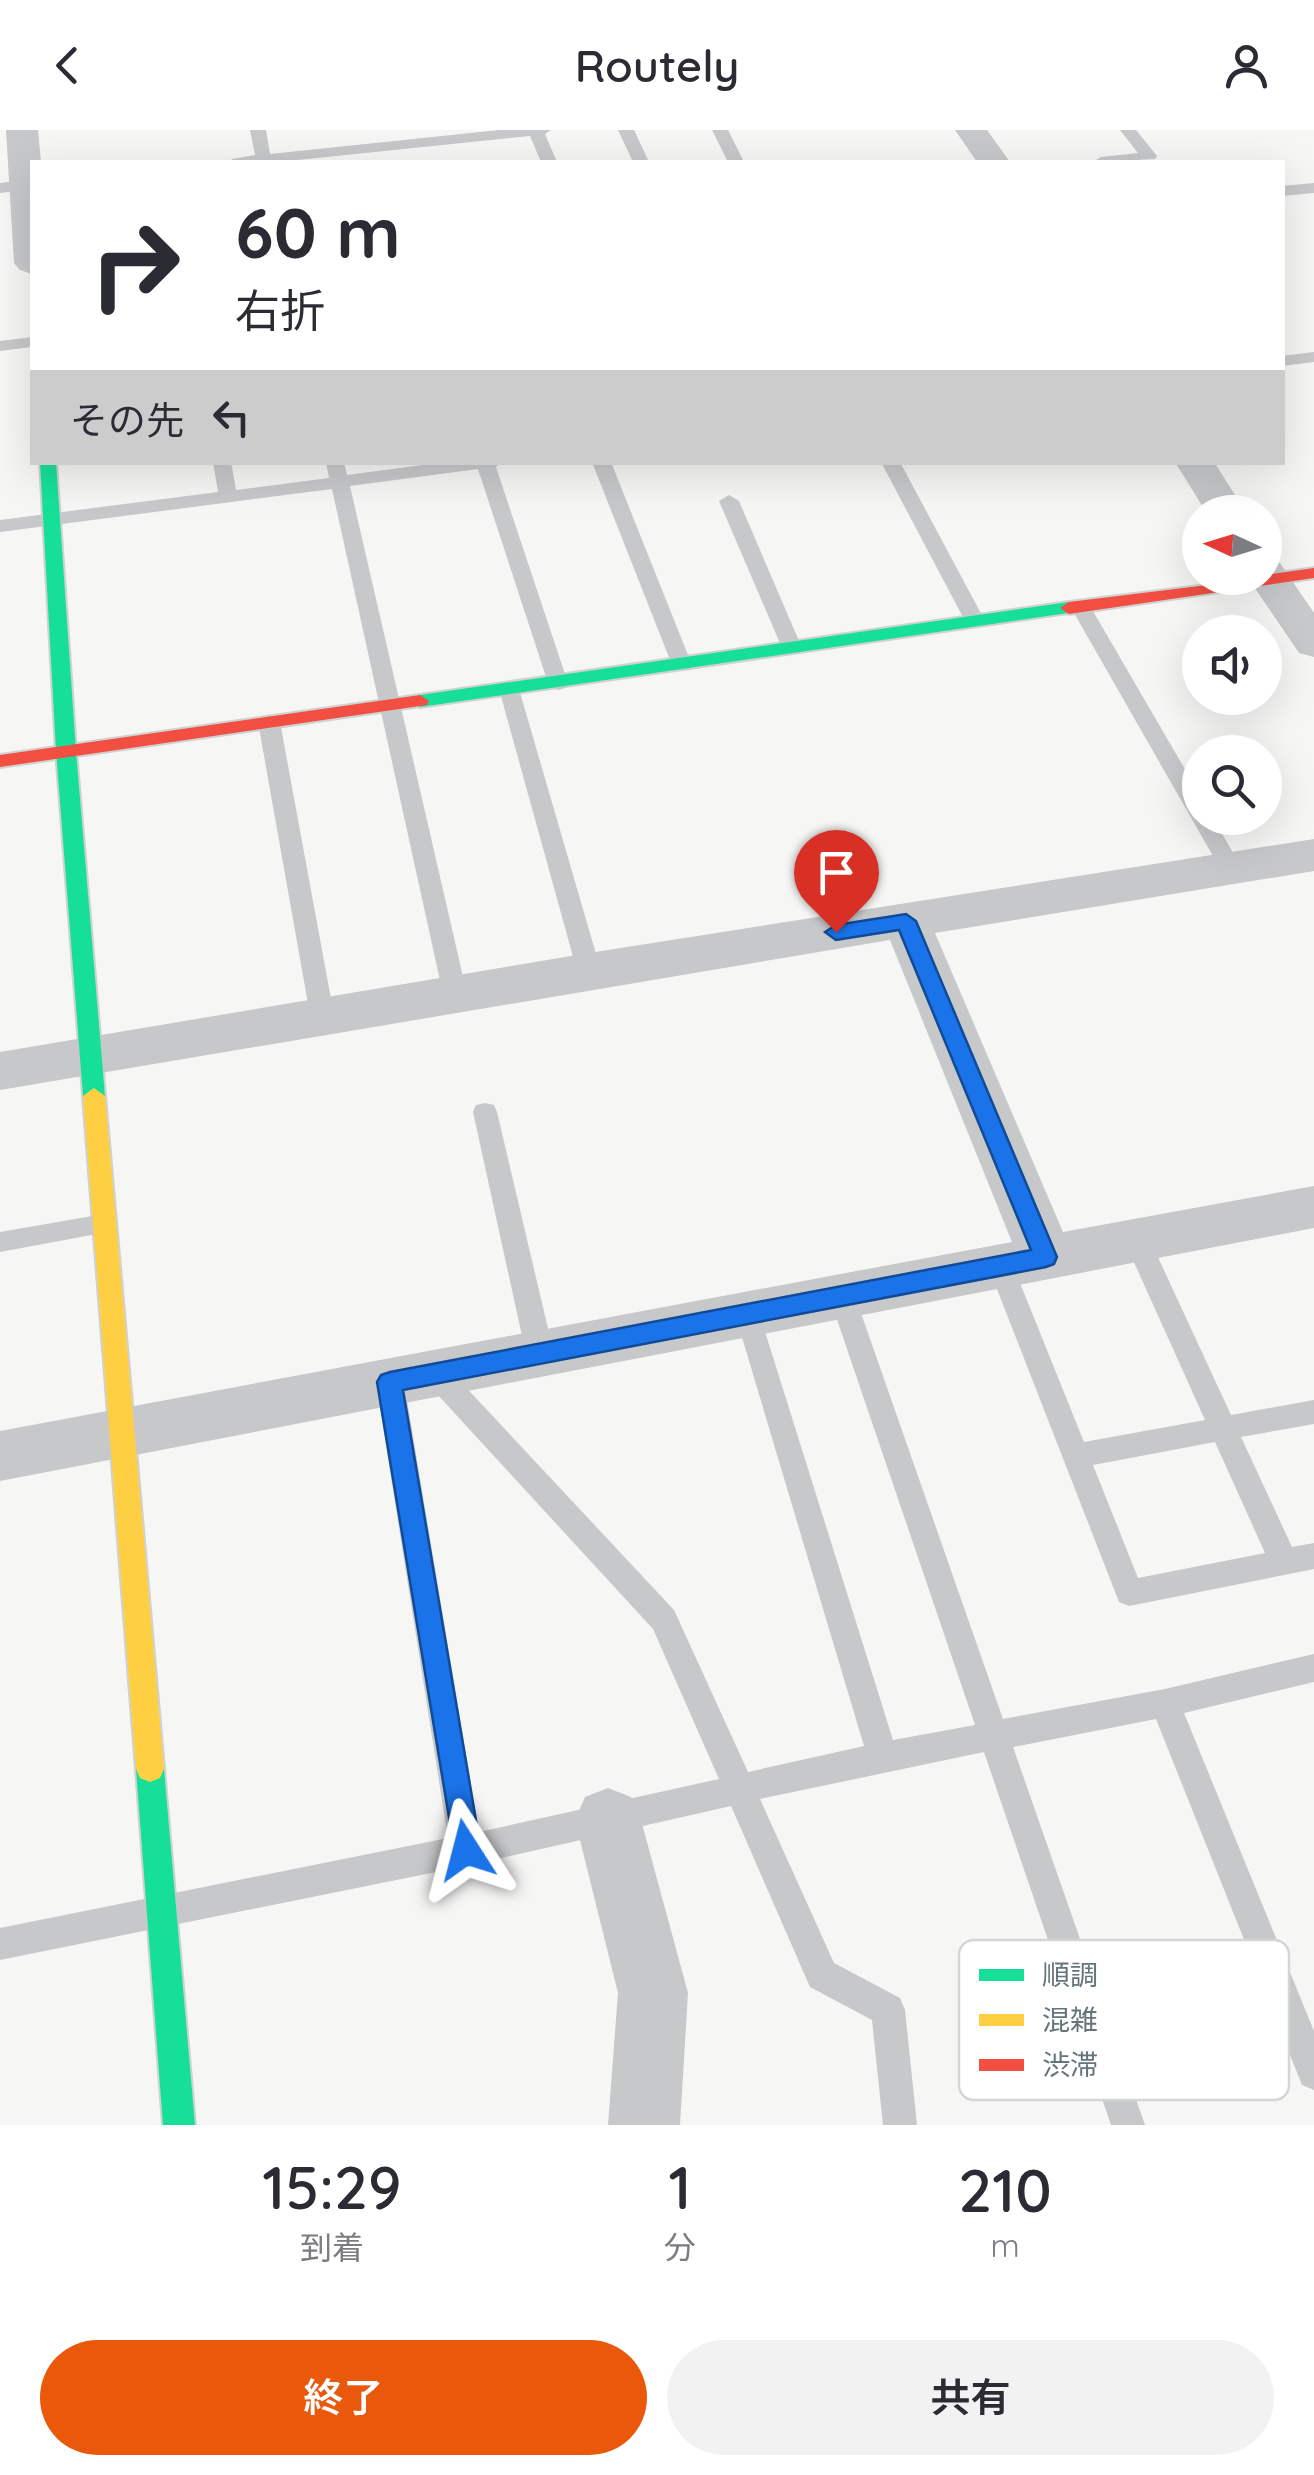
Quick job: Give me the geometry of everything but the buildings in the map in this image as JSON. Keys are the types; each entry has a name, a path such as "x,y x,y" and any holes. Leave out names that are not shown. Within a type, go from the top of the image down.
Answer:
{"street":[{"path":"22,130 20,186 30,249"},
{"path":"971,130 992,160"},
{"path":"48,465 66,752 179,2125"},
{"path":"1196,465 1215,495"},
{"path":"1282,574 1314,573"},
{"path":"0,761 1182,589"},
{"path":"1281,595 1314,644"},
{"path":"0,1071 590,971 1314,856"},
{"path":"906,921 1023,1262"},
{"path":"0,1456 1314,1206"},
{"path":"608,1820 653,1993 644,2125"}],"lane":[{"path":"258,130 264,160"},
{"path":"351,130 359,156"},
{"path":"283,160 359,156 455,135 540,130 548,160"},
{"path":"626,130 640,160"},
{"path":"720,130 735,160"},
{"path":"1117,160 1149,156 1128,130"},
{"path":"1285,192 1314,188"},
{"path":"0,346 30,342"},
{"path":"1299,359 1314,377"},
{"path":"223,465 228,496"},
{"path":"0,526 228,496 338,472 449,465"},
{"path":"489,465 558,682"},
{"path":"602,465 682,664"},
{"path":"892,465 975,621"},
{"path":"338,472 456,994"},
{"path":"729,501 792,648"},
{"path":"1080,606 1182,783"},
{"path":"510,689 590,971"},
{"path":"269,722 322,1015"},
{"path":"1212,835 1232,870"},
{"path":"485,1112 540,1354"},
{"path":"0,1242 104,1224"},
{"path":"1137,1240 1284,1562"},
{"path":"1023,1262 1075,1456 1128,1593 1314,1556"},
{"path":"842,1296 1064,1940"},
{"path":"748,1314 883,1757"},
{"path":"412,1378 664,1620 822,1975 888,2010 900,2125"},
{"path":"412,1378 466,1850"},
{"path":"1075,1456 1314,1412"},
{"path":"0,1944 162,1908 466,1850 883,1757 1165,1703 1314,1668"},
{"path":"1165,1703 1260,1940"},
{"path":"1289,2011 1314,2073"},
{"path":"1119,2100 1128,2125"}],"traffic: fast":[{"path":"48,465 94,1096"},
{"path":"420,701 1069,608"},
{"path":"150,1769 179,2125"}],"traffic: slow":[{"path":"94,1096 150,1769"}],"traffic: jam":[{"path":"1069,608 1314,573"},
{"path":"0,761 420,701"}],"route":[{"path":"466,1850 390,1382 1046,1257 906,921 836,932"}]}
